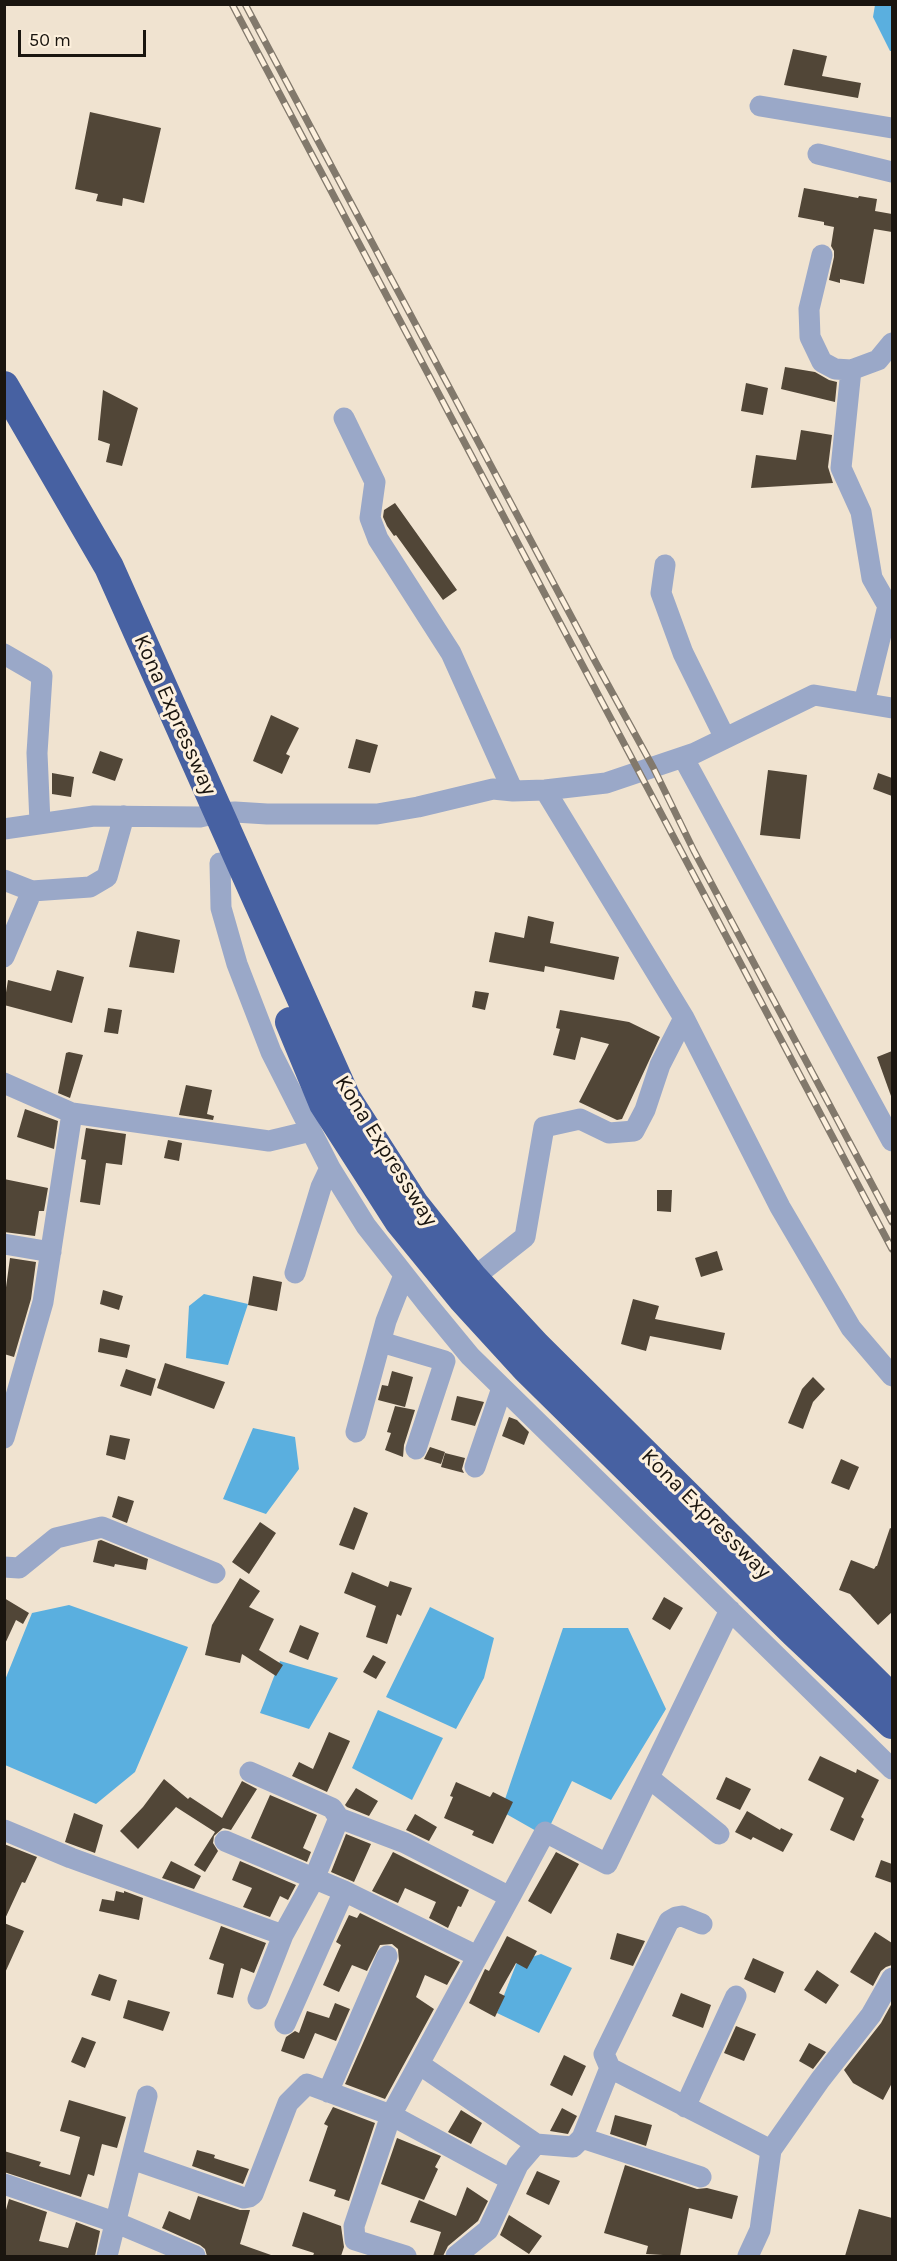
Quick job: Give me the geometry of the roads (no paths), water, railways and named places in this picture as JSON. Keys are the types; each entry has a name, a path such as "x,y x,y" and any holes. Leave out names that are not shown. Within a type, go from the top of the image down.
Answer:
{"highway":[{"name":"Kona Expressway","path":"4,386 109,567 209,815 220,863 273,980 324,1104 399,1221 462,1298 526,1369 795,1633 892,1724"},
{"name":"Kona Expressway","path":"4,423 111,610 346,1098 414,1204 473,1278 536,1346 892,1699"}],"street":[{"path":"760,106 892,128"},
{"path":"818,154 892,172"},
{"path":"822,255 809,309 810,338 822,362 836,369 851,370 878,360 892,343"},
{"path":"851,370 841,468 861,512 872,578 888,606 864,703"},
{"path":"344,418 375,482 370,518 378,539 451,653 513,791"},
{"path":"664,565 662,593 683,653 725,738"},
{"path":"4,654 42,676 37,753 40,823"},
{"path":"4,829 94,816 377,813 418,807 493,789 545,790 606,783 683,757 814,695 892,708"},
{"path":"683,757 892,1142"},
{"path":"545,790 684,1018 780,1207 851,1328 892,1376"},
{"path":"4,880 32,891 90,886 107,877 124,816"},
{"path":"220,863 221,908 237,964 271,1052 330,1168 366,1226 470,1356 892,1769"},
{"path":"4,957 32,891"},
{"path":"473,1278 525,1237 544,1127 580,1119 609,1133 634,1131 645,1110 660,1065 684,1018"},
{"path":"4,1083 72,1113 270,1141 311,1131"},
{"path":"4,1438 43,1302 72,1113"},
{"path":"295,1272 321,1187 330,1168"},
{"path":"4,1244 51,1252"},
{"path":"356,1432 381,1342 404,1275"},
{"path":"381,1342 445,1361 416,1449"},
{"path":"475,1467 502,1388"},
{"path":"4,1567 19,1568 56,1538 102,1527 215,1573"},
{"path":"406,2256 355,2240 354,2226 391,2115 545,1832 607,1864 730,1610"},
{"path":"250,1772 332,1808 339,1818 405,1843 510,1898"},
{"path":"649,1778 719,1834"},
{"path":"258,1999 284,1935 314,1879 339,1818"},
{"path":"4,1830 71,1858 284,1935"},
{"path":"225,1841 344,1891 477,1956"},
{"path":"285,2024 344,1891"},
{"path":"702,1924 682,1916 669,1922 604,2054 610,2068 771,2150"},
{"path":"328,2092 387,1956"},
{"path":"748,2256 760,2230 771,2150 820,2080 871,2015 892,1978"},
{"path":"685,2107 736,1996"},
{"path":"419,2064 536,2144 573,2147 582,2138 610,2068"},
{"path":"132,2159 244,2198 249,2197 253,2194 288,2103 307,2084 391,2115 511,2180"},
{"path":"107,2256 147,2096"},
{"path":"582,2138 700,2177"},
{"path":"456,2256 488,2230 518,2165 536,2144"},
{"path":"4,2184 117,2223 195,2256"}],"water":[{"path":"875,5 892,5 892,51 873,17"},
{"path":"204,1294 248,1304 228,1365 186,1358 189,1306"},
{"path":"253,1428 295,1437 299,1469 266,1514 223,1499"},
{"path":"69,1605 188,1647 135,1772 96,1804 5,1765 5,1680 32,1613"},
{"path":"430,1607 494,1638 484,1678 456,1729 386,1697"},
{"path":"563,1628 628,1628 666,1709 611,1800 572,1781 545,1836 501,1811"},
{"path":"280,1661 338,1678 309,1729 260,1713"},
{"path":"378,1710 443,1738 412,1800 352,1768"},
{"path":"541,1954 572,1968 539,2033 497,2013 517,1962"}],"railway":[{"path":"232,4 892,1249"},
{"path":"245,4 653,767 694,851 892,1222"}]}
